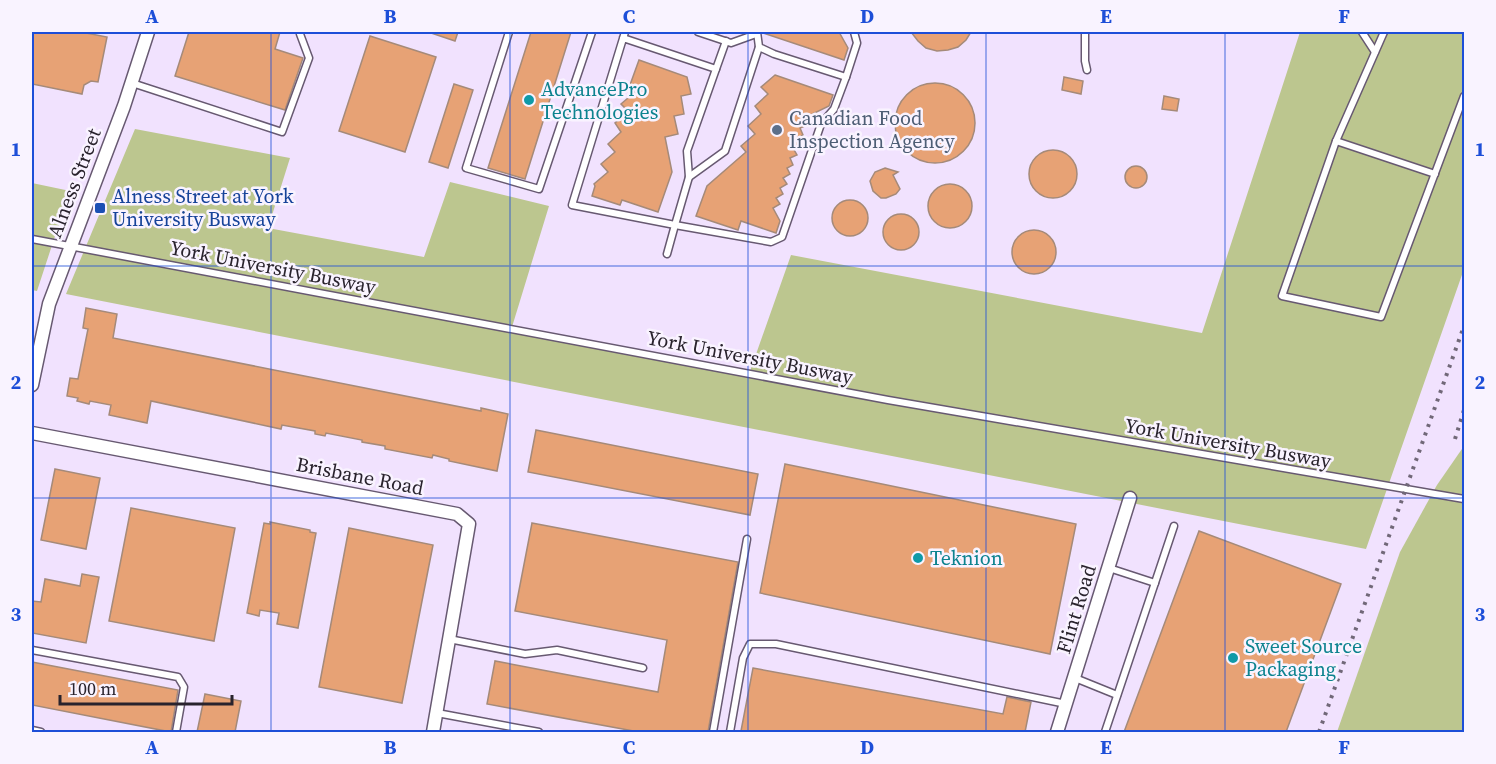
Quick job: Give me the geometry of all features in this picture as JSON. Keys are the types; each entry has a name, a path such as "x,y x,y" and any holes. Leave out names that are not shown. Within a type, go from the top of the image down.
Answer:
{"street":[{"name":"Alness Street","path":"32,385 49,304 132,83 148,32"},
{"name":"Brisbane Road","path":"32,433 458,514 469,524 433,732"},
{"name":"Flint Road","path":"1058,732 1130,498"}],"lane":[{"path":"132,83 282,132 309,58 301,32"},
{"path":"509,32 466,168 539,189 592,32"},
{"path":"689,177 724,151 759,47 757,33 731,43 698,32"},
{"path":"716,69 624,35 572,205 771,242 782,237 820,124 834,109 846,77 857,43 854,32"},
{"path":"1085,32 1087,70"},
{"path":"1362,32 1375,52"},
{"path":"1384,32 1336,141 1282,296 1382,317 1464,96"},
{"path":"668,254 689,177 687,151 726,41"},
{"path":"759,47 846,77"},
{"path":"1336,141 1435,174"},
{"name":"York University Busway","path":"32,238 888,400 1464,499"},
{"path":"1105,732 1174,526"},
{"path":"713,732 747,539"},
{"path":"1109,568 1155,583"},
{"path":"449,639 525,654 557,650 643,668"},
{"path":"730,732 742,658 750,644 776,644 1066,704"},
{"path":"32,650 178,677 184,687 176,732"},
{"path":"1075,678 1117,695"},
{"path":"436,713 539,732"},
{"path":"32,730 41,732"}],"green space":[{"path":"1300,32 1464,32 1464,269 1366,549 66,294 135,129 290,158 268,228 424,257 450,182 549,206 512,327 749,374 791,255 1202,333"},
{"path":"32,183 75,192 57,230 37,291 32,290"},
{"path":"1464,446 1464,732 1337,732 1400,552 1437,485"}],"building":[{"path":"32,32 81,32 107,37 98,82 91,81 84,85 82,94 32,84"},
{"path":"189,32 280,32 275,49 303,58 285,110 175,76"},
{"path":"431,32 458,32 455,41"},
{"name":"AdvancePro Technologies","path":"531,32 571,32 525,179 488,168"},
{"path":"763,32 839,32 848,48 844,60"},
{"path":"911,32 971,32 958,47 937,51 926,48"},
{"path":"370,36 436,57 405,152 339,131"},
{"path":"639,60 687,77 691,94 681,96 684,114 674,116 678,134 665,137 672,172 658,212 622,200 620,205 592,196 594,184 608,172 601,164 615,152 608,144 621,132 615,123 629,112 621,104 635,92 630,85"},
{"path":"775,75 833,95 829,106 804,118 807,125 800,128 803,135 797,138 800,145 793,148 797,155 790,158 793,165 787,168 790,174 783,178 787,184 780,188 783,194 776,198 780,204 773,208 780,221 776,233 741,221 738,230 696,216 707,186 746,152 741,146 755,134 748,126 761,114 755,106 768,94 761,87"},
{"path":"1064,77 1083,81 1081,94 1062,90"},
{"path":"935,83 950,86 963,95 972,108 975,123 972,138 963,151 950,160 935,163 920,160 907,151 898,138 895,123 898,108 907,95 920,86"},
{"path":"454,84 473,90 448,168 429,162"},
{"path":"1164,96 1179,99 1177,111 1162,109"},
{"path":"1053,150 1070,157 1077,174 1070,191 1053,198 1036,191 1029,174 1036,157"},
{"path":"1136,166 1144,169 1147,177 1144,185 1136,188 1128,185 1125,177 1128,169"},
{"path":"885,168 898,172 893,175 900,189 896,194 881,198 873,191 870,181 875,172"},
{"path":"950,184 965,191 972,206 965,221 950,228 935,221 928,206 935,191"},
{"path":"850,200 863,205 868,218 863,231 850,236 837,231 832,218 837,205"},
{"path":"901,214 914,219 919,232 914,245 901,250 888,245 883,232 888,219"},
{"path":"1034,230 1049,237 1056,252 1049,267 1034,274 1019,267 1012,252 1019,237"},
{"path":"86,308 117,314 113,338 481,411 481,408 508,414 497,471 449,461 449,459 433,455 432,458 385,449 385,446 362,442 362,440 326,433 325,436 315,434 315,431 282,425 281,429 151,401 147,423 109,415 111,405 90,401 89,404 77,401 78,398 67,396 70,378 78,379 88,329 83,328"},
{"path":"536,430 758,474 750,515 528,472"},
{"name":"Teknion","path":"785,464 1076,524 1050,654 760,593"},
{"path":"55,469 100,478 86,549 41,540"},
{"path":"131,508 235,528 214,641 109,621"},
{"path":"270,522 316,533 298,628 277,624 279,613 260,610 259,616 247,613 264,523 270,524"},
{"path":"532,523 738,562 708,732 639,732 487,704 495,661 658,692 667,640 515,611"},
{"path":"349,528 433,545 402,703 319,687"},
{"name":"Sweet Source Packaging","path":"1199,531 1341,584 1286,732 1124,732"},
{"path":"82,574 99,577 86,643 32,633 32,601 41,602 45,579 80,586"},
{"path":"32,662 178,690 171,732 32,705"},
{"path":"753,668 1003,714 1007,697 1031,702 1025,732 747,732 741,731"},
{"path":"205,694 241,701 235,732 197,732"}],"railway":[{"path":"1319,732 1464,326"},
{"path":"1455,439 1464,410"}],"place":[{"name":"AdvancePro Technologies","path":"529,100"},
{"name":"Canadian Food Inspection Agency","path":"777,130"},
{"name":"Alness Street at York University Busway","path":"100,208"},
{"name":"Teknion","path":"918,558"},
{"name":"Sweet Source Packaging","path":"1233,658"}]}
